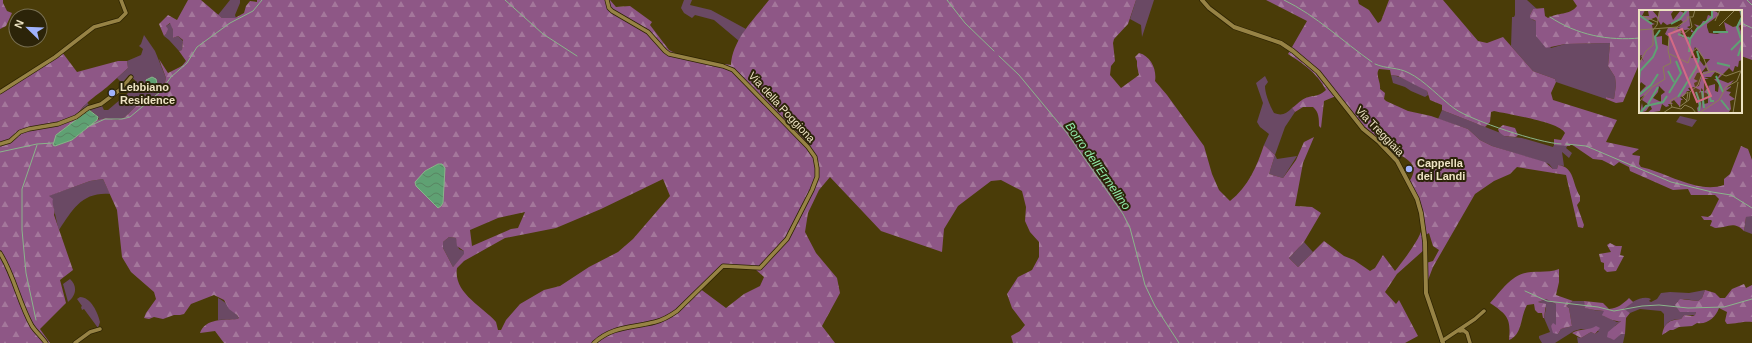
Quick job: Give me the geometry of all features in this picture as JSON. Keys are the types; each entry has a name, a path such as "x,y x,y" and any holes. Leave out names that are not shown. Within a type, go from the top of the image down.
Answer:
{"street":[{"path":"0,92 55,57 94,27 119,20 126,13 122,0"},
{"name":"Via della Poggiona","path":"594,343 603,335 617,329 657,322 669,316 677,311 723,266 760,268 787,238 812,190 817,173 815,157 808,147 739,74 722,66 669,54 648,32 612,11 606,0"},
{"name":"Via Treggiaia","path":"1202,0 1209,8 1234,26 1281,43 1293,51 1318,72 1363,129 1379,142 1397,161 1409,182 1421,213 1425,242 1426,293 1442,342"},
{"path":"0,144 10,141 20,132 58,124 76,117 88,108 101,104 121,89 131,77"},
{"path":"0,253 6,261 25,312 33,328 46,343"},
{"path":"1442,342 1484,311"},
{"path":"75,343 90,332 100,329"},
{"path":"1457,332 1465,331 1470,343"}],"shaded area":[{"path":"230,0 240,0 235,15 236,18 222,18 218,15"},
{"path":"684,0 692,0 690,5 711,10 746,29 739,41 714,20 695,15 692,18 684,13 681,8"},
{"path":"1136,0 1154,0 1142,37 1141,25 1130,19"},
{"path":"1515,0 1527,0 1538,10 1533,9 1530,15 1533,20 1536,21 1537,30 1551,48 1565,44 1610,43 1608,66 1615,77 1616,85 1614,99 1606,97 1606,99 1556,82 1555,79 1533,71 1511,46 1512,17 1515,15"},
{"path":"171,23 173,38 178,36 183,41 182,50 179,51 164,36 167,29 166,26"},
{"path":"144,35 155,51 166,78 164,86 160,92 150,99 138,104 125,117 117,120 106,118 97,120 99,118 90,110 75,121 76,117 87,102 91,109 104,104 102,106 104,110 108,110 128,93 137,82 129,75 122,83 117,78 128,68 127,61 141,55 143,49 139,46"},
{"path":"1391,75 1400,77 1415,84 1427,91 1428,95 1425,97 1393,83"},
{"path":"1265,76 1268,82 1265,86 1266,93 1274,113 1284,114 1292,108 1295,112 1285,127 1275,155 1264,145 1269,134 1260,127 1257,122 1263,103 1256,83"},
{"path":"1442,110 1502,133 1504,136 1522,138 1553,147 1554,145 1568,145 1566,148 1572,153 1569,158 1562,152 1564,166 1558,165 1557,169 1553,169 1549,164 1492,146 1480,140 1468,129 1438,119"},
{"path":"1680,116 1697,120 1692,127 1676,122"},
{"path":"1275,155 1277,159 1297,156 1283,178 1269,174"},
{"path":"103,179 110,194 92,196 79,203 59,230 54,208 48,196 90,181"},
{"path":"1750,215 1752,216 1752,234 1744,231 1746,217"},
{"path":"449,237 456,238 459,249 464,251 465,254 453,267 443,248 443,242"},
{"path":"1304,242 1313,252 1298,267 1289,258"},
{"path":"70,279 73,282 75,291 73,297 68,302 63,284"},
{"path":"1705,290 1702,298 1698,301 1684,299 1677,302 1690,311 1696,312 1695,315 1684,315 1681,319 1669,322 1664,328 1664,314 1661,311 1640,309 1630,313 1624,310 1629,304 1636,300 1648,298 1651,299 1649,301 1651,302 1657,299 1661,293 1689,293"},
{"path":"80,297 91,303 98,314 100,322 98,328 84,309 82,310 82,306 77,299"},
{"path":"218,298 230,307 239,318 218,320"},
{"path":"1546,299 1556,304 1556,325 1551,326 1558,334 1561,329 1572,326 1569,308 1566,306 1573,301 1584,301 1586,308 1605,311 1604,316 1617,322 1622,320 1615,326 1610,338 1612,339 1621,334 1625,334 1623,343 1578,343 1577,337 1581,338 1591,332 1595,334 1599,331 1581,329 1574,331 1555,343 1542,343 1539,336 1550,332 1544,318 1546,308 1542,303 1538,302"}],"green space":[{"path":"0,0 3,0 3,3 8,11 8,22 6,26 0,29"},
{"path":"188,0 201,0 222,18 235,18 244,13 246,6 250,1 257,2 257,0 610,0 616,7 630,6 652,22 650,25 669,50 683,57 722,66 725,64 731,65 735,47 740,38 769,0 1136,0 1128,24 1114,39 1113,43 1115,61 1111,66 1110,75 1121,88 1139,75 1135,57 1139,53 1147,57 1154,68 1155,81 1204,146 1212,174 1219,190 1230,201 1247,183 1264,145 1275,155 1269,174 1283,178 1296,160 1304,142 1314,137 1303,163 1295,206 1312,207 1321,213 1304,242 1289,258 1298,267 1324,241 1344,256 1354,260 1370,271 1375,268 1383,255 1395,271 1414,245 1423,224 1421,212 1409,182 1414,170 1412,164 1402,156 1397,160 1363,129 1336,96 1324,101 1321,128 1319,126 1318,113 1313,107 1303,107 1295,112 1292,108 1302,100 1319,95 1326,90 1310,69 1288,54 1307,21 1266,0 1358,0 1359,4 1369,10 1378,23 1381,21 1389,0 1443,0 1478,41 1487,43 1503,37 1533,71 1555,79 1556,82 1551,93 1553,100 1617,120 1606,142 1639,149 1632,154 1640,156 1639,164 1641,167 1692,185 1714,187 1724,185 1724,179 1730,174 1741,146 1748,149 1752,160 1752,216 1746,217 1744,231 1733,225 1720,228 1710,226 1712,221 1704,220 1701,216 1708,217 1711,215 1719,199 1715,195 1691,195 1688,189 1673,190 1630,171 1629,167 1619,162 1614,166 1602,160 1593,159 1571,144 1570,146 1554,145 1554,139 1561,140 1565,133 1554,125 1544,122 1494,111 1491,112 1490,122 1485,127 1442,110 1442,105 1430,100 1427,91 1398,76 1391,75 1390,70 1379,69 1378,74 1380,89 1385,93 1384,99 1386,101 1408,111 1431,116 1468,129 1480,140 1492,146 1545,162 1553,169 1557,169 1558,165 1567,169 1580,196 1580,201 1577,205 1584,225 1583,228 1578,227 1566,175 1517,167 1510,174 1494,181 1475,194 1433,267 1428,280 1426,281 1426,263 1433,261 1439,250 1433,246 1429,233 1424,236 1425,249 1397,274 1385,292 1396,304 1399,300 1418,336 1405,343 1013,343 1011,336 1020,331 1025,325 1012,308 1007,294 1018,277 1032,270 1039,257 1039,242 1030,232 1025,221 1026,207 1022,191 1001,180 991,181 958,206 944,229 942,252 881,231 830,177 819,190 808,213 805,232 816,253 837,278 840,293 822,326 835,343 224,343 215,331 200,333 206,325 211,322 239,318 229,309 224,300 214,295 191,304 184,314 174,315 163,319 154,317 149,319 144,318 156,299 154,292 131,272 122,257 117,210 103,179 90,181 49,196 53,199 54,215 73,270 60,280 66,303 40,329 50,343 0,343 0,92 62,52 77,72 118,61 127,61 128,68 80,110 75,121 56,135 55,146 72,140 97,120 106,118 117,120 125,117 138,104 150,99 160,92 164,86 166,78 159,59 168,73 182,66 186,61 179,51 182,50 183,40 178,36 173,38 173,30 170,23 166,26 168,29 164,36 159,24 168,15 177,20","holes":["438,164 443,180 443,203 438,208 416,186 425,171","663,179 670,196 633,239 618,252 589,267 560,286 544,290 520,304 506,320 501,330 498,330 496,322 470,298 459,285 457,268 464,261 505,238 556,228 601,209","525,212 518,228 511,229 472,246 470,230 498,218","449,237 456,238 457,246 464,251 464,254 453,267 443,248 443,242","723,266 755,269 764,277 760,286 744,294 726,308 699,288"]},
{"path":"1573,0 1752,0 1752,60 1742,56 1742,10 1639,10 1639,64 1623,102 1616,103 1606,99 1606,97 1614,99 1616,85 1615,77 1608,66 1610,43 1565,44 1546,48 1536,36 1536,21 1530,18 1533,9 1544,8 1545,16 1548,18 1567,13 1577,6"},
{"path":"1503,125 1515,128 1518,135 1516,137 1504,136 1498,129"},
{"path":"1610,243 1616,246 1622,246 1620,255 1624,256 1616,271 1607,272 1604,269 1604,263 1601,262 1599,254 1611,252 1607,245"},
{"path":"1559,269 1559,282 1556,295 1573,301 1566,306 1569,308 1572,326 1561,329 1558,334 1553,333 1551,326 1553,323 1556,325 1556,304 1546,299 1538,302 1546,304 1544,318 1542,313 1538,313 1535,310 1534,304 1527,305 1517,334 1509,340 1509,322 1507,318 1501,311 1490,303 1508,283 1518,275"},
{"path":"1744,284 1746,288 1752,285 1752,322 1727,324 1725,321 1727,312 1719,308 1716,314 1708,322 1697,323 1692,326 1679,327 1662,335 1664,328 1670,321 1681,319 1684,315 1695,315 1696,312 1680,312 1675,305 1680,299 1698,301 1702,298 1705,290 1715,293 1720,298 1725,298 1732,289"},
{"path":"1629,298 1633,302 1624,309 1630,313 1626,318 1625,334 1621,334 1614,340 1607,337 1608,332 1621,321 1602,315 1604,311 1585,308 1584,301 1603,303 1609,309 1615,308"},
{"path":"1596,326 1600,328 1595,334 1591,332 1581,338 1572,333 1578,330"}],"water":[{"path":"152,77 156,79 157,84 151,90 148,88 146,80"},
{"path":"89,110 98,117 97,120 72,140 55,146 53,145 56,135"},
{"path":"438,164 442,164 445,168 443,203 438,208 416,186 415,182 425,171"}],"waterway":[{"path":"87,127 105,119 122,119 130,117 160,92 171,77 187,63 197,47 230,23 253,11 262,0"},
{"path":"505,0 543,34 577,56"},
{"name":"Borro dell'Ermellino","path":"947,0 965,23 994,51"},
{"path":"1284,0 1307,13 1372,62"},
{"path":"1747,0 1752,5"},
{"path":"1550,17 1571,28 1593,35 1616,39 1639,38"},
{"path":"1742,23 1752,28"},
{"name":"Borro dell'Ermellino","path":"999,56 1019,75 1067,133 1123,214 1130,228 1145,285 1155,306 1179,343"},
{"path":"1375,64 1401,70 1415,76 1455,109 1464,114 1523,136 1561,144"},
{"path":"0,152 37,144 53,143"},
{"path":"1566,144 1586,146 1671,182 1731,195 1752,208"},
{"path":"36,320 26,273 22,230 22,189 37,145"},
{"path":"1525,291 1547,301 1598,307 1614,311 1642,306 1659,305 1688,308 1724,307 1752,299"}],"place":[{"name":"Lebbiano Residence","path":"112,93"},
{"name":"Cappella dei Landi","path":"1409,169"}]}
